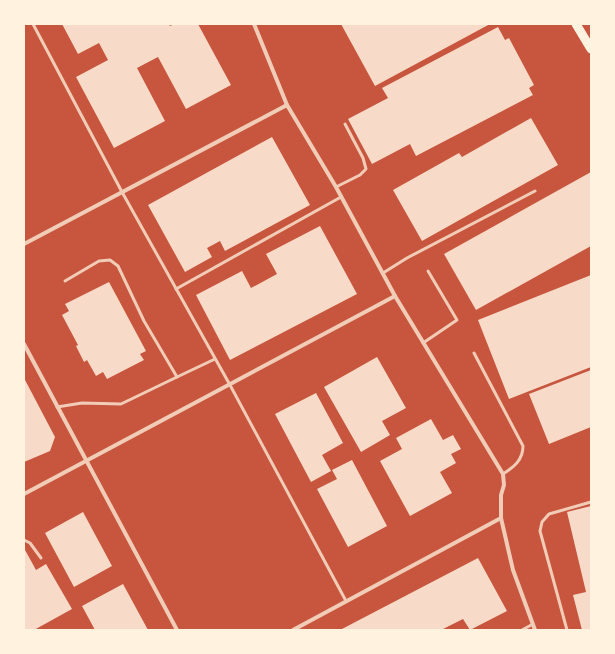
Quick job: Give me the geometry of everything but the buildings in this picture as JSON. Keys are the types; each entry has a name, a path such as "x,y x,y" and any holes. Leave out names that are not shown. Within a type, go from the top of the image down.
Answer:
{"main road":[{"path":"576,24 591,49"}],"street":[{"path":"254,24 287,104 336,187 384,273 395,296 503,474 504,485 501,501 502,518 513,570 535,630"},
{"path":"24,244 287,104"},
{"path":"24,494 395,296"},
{"path":"24,344 177,630"},
{"path":"293,630 502,518"}],"lane":[{"path":"32,24 122,192 230,385 346,601"},
{"path":"336,187 360,175 366,169 363,158 345,124"},
{"path":"384,273 407,258 534,191"},
{"path":"176,289 341,197"},
{"path":"65,281 99,261 110,260 118,266 144,321 177,377"},
{"path":"423,343 456,320 428,270"},
{"path":"474,353 523,446 523,455 519,461 503,474"},
{"path":"58,407 82,403 121,404 215,359"},
{"path":"567,630 540,531 542,522 549,514 591,502"},
{"path":"24,540 30,543 41,558"},
{"path":"522,630 533,624"}]}
